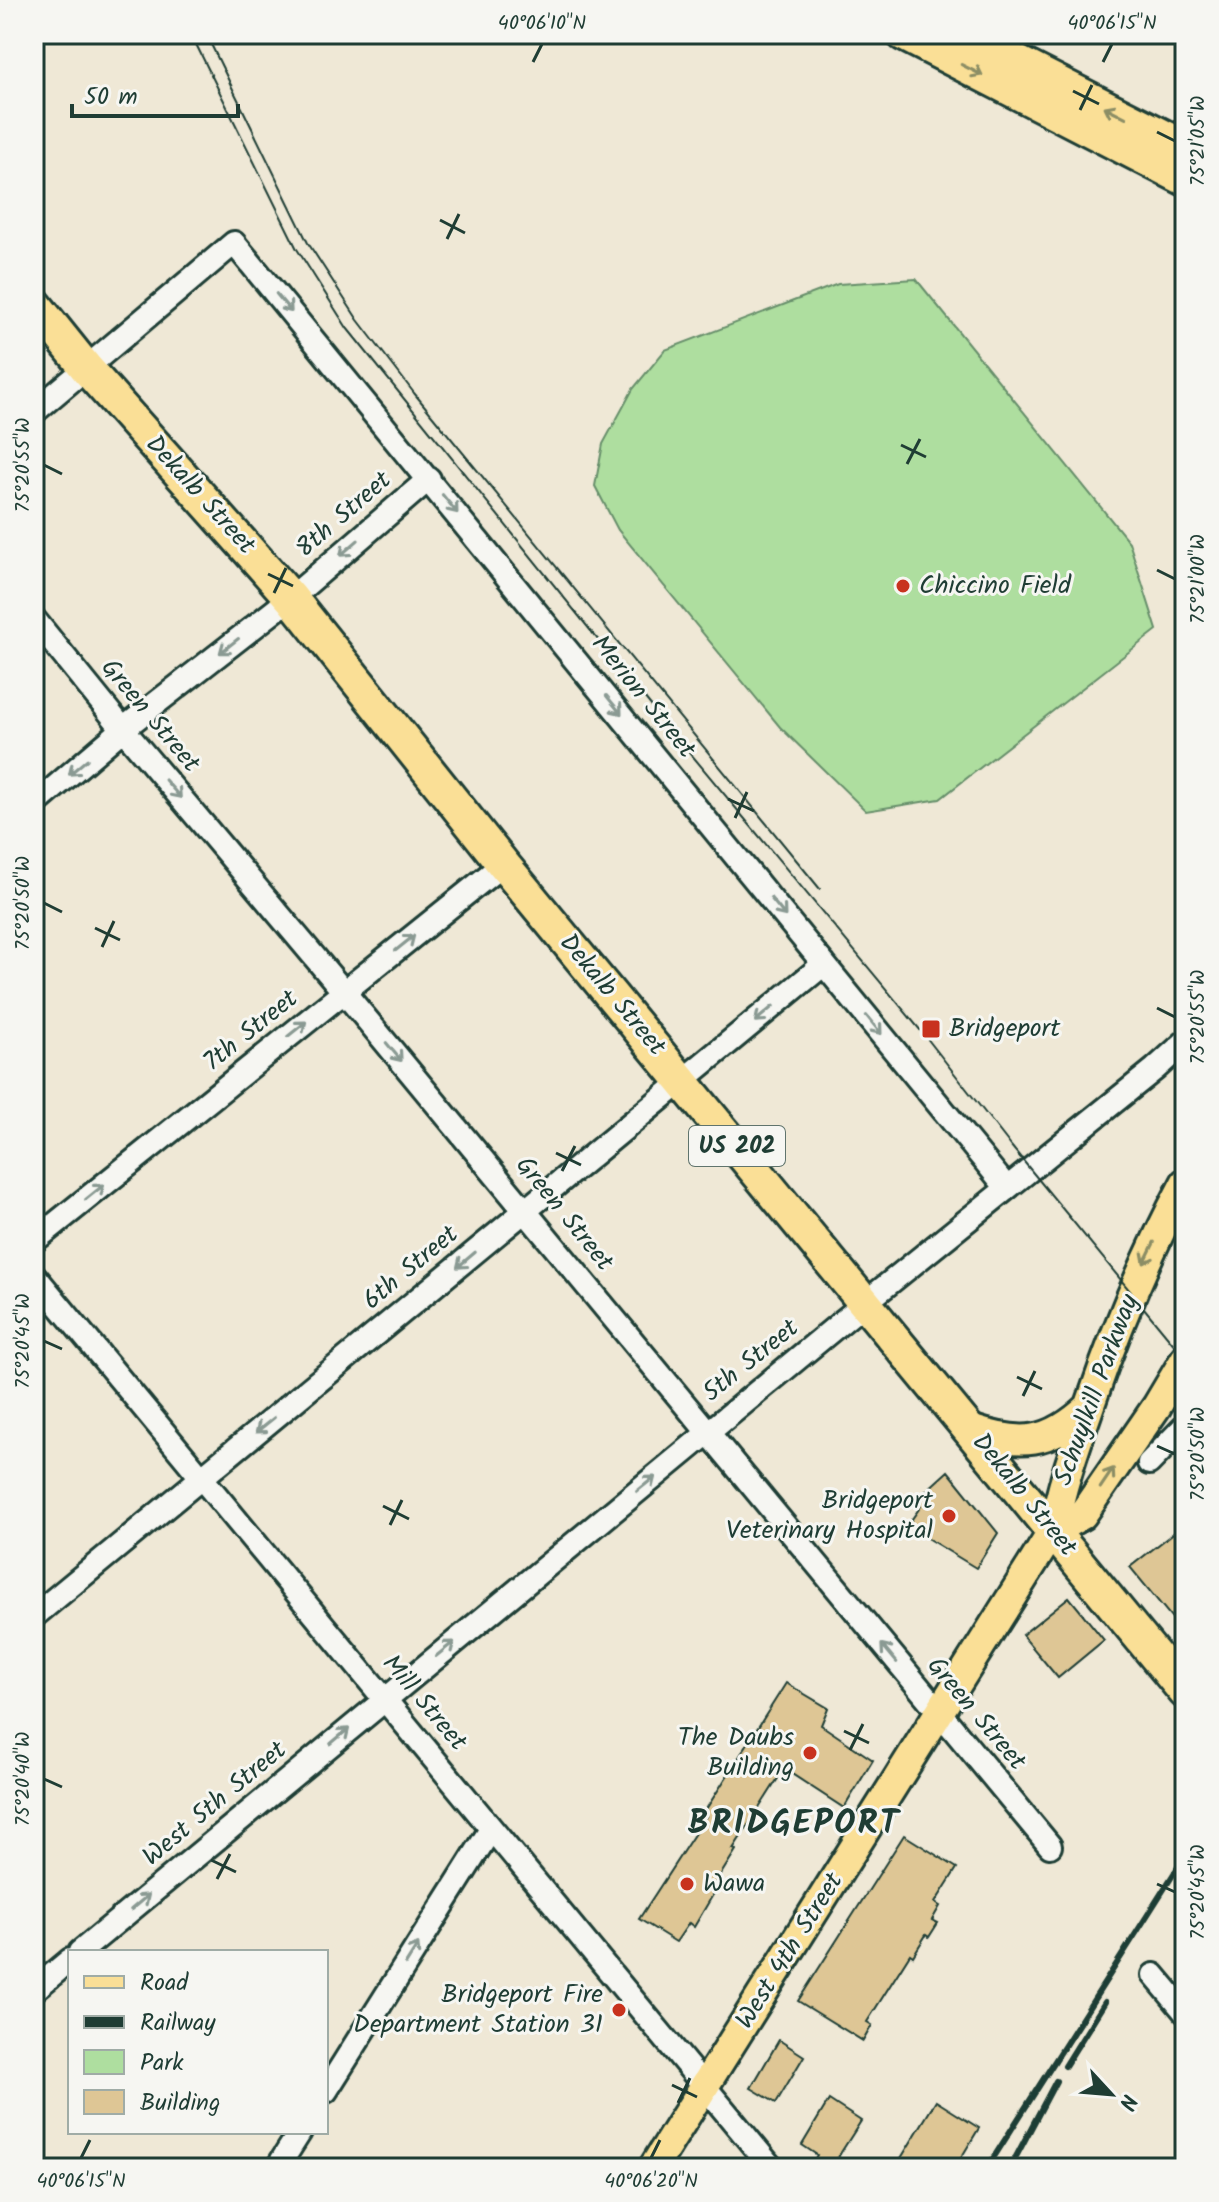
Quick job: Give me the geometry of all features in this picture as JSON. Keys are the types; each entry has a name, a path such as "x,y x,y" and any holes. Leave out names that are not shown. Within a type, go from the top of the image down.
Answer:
{"highway":[{"path":"903,34 1185,179"},
{"path":"962,34 1185,147"},
{"name":"Dekalb Street","path":"34,303 87,369 291,598 503,864 1185,1692"}],"main road":[{"name":"Schuylkill Parkway","path":"1053,1531 1061,1490 1089,1406 1139,1273 1185,1183"},
{"name":"Schuylkill Parkway","path":"1053,1531 1082,1515 1157,1406 1185,1359"},
{"path":"970,1429 1007,1440 1035,1440 1062,1429 1089,1406"},
{"name":"West 4th Street","path":"653,2168 1053,1531"}],"street":[{"name":"Merion Street","path":"87,369 234,243 1007,1188"},
{"path":"34,412 87,369"},
{"name":"8th Street","path":"34,805 123,729 291,598 429,479"},
{"name":"Green Street","path":"34,619 1050,1846"},
{"name":"7th Street","path":"34,1241 503,864"},
{"name":"6th Street","path":"34,1616 824,964"},
{"name":"5th Street","path":"385,1699 1185,1042"},
{"name":"Mill Street","path":"34,1275 772,2168"},
{"path":"1149,1463 1185,1426"},
{"name":"West 5th Street","path":"82,1950 385,1699"},
{"path":"328,2088 491,1829"},
{"path":"34,1990 68,1962"},
{"path":"1154,1975 1185,2012"},
{"path":"277,2168 299,2134"}],"green space":[{"name":"Chiccino Field","path":"916,279 1129,542 1157,630 940,799 866,811 780,727 618,530 595,486 603,444 633,389 665,350 838,284"}],"building":[{"name":"Bridgeport Veterinary Hospital","path":"948,1471 998,1533 976,1568 907,1526 921,1506 916,1500"},
{"path":"1185,1524 1185,1634 1130,1567"},
{"path":"1069,1597 1104,1640 1058,1678 1022,1635"},
{"path":"786,1683 828,1708 821,1725 873,1760 844,1808 784,1769 733,1849 736,1850 711,1890 714,1893 694,1927 689,1923 676,1942 639,1919 706,1816 703,1814"},
{"path":"904,1835 957,1868 935,1903 940,1906 932,1920 938,1923 913,1956 910,1954 867,2022 872,2025 863,2041 798,2001"},
{"path":"779,2040 804,2056 776,2103 751,2088"},
{"path":"829,2100 861,2121 831,2168 826,2168 814,2160 817,2155 802,2145"},
{"path":"936,2101 979,2128 955,2168 895,2168"}],"tram line":[{"path":"191,34 297,249 347,328 661,718 926,1037 1185,1358"},
{"path":"206,34 308,243 358,320 414,393 820,889"}],"railway":[{"path":"987,2168 1185,1856"},
{"path":"1065,2066 1105,2002"},
{"path":"1010,2168 1056,2081"}],"place":[{"name":"Chiccino Field","path":"903,586"},
{"name":"Bridgeport","path":"931,1029"},
{"name":"Bridgeport Veterinary Hospital","path":"949,1516"},
{"name":"The Daubs Building","path":"810,1753"},
{"name":"Wawa","path":"687,1884"},
{"name":"Bridgeport Fire Department Station 31","path":"619,2010"}],"district":[{"name":"BRIDGEPORT","path":"794,1824"}]}
